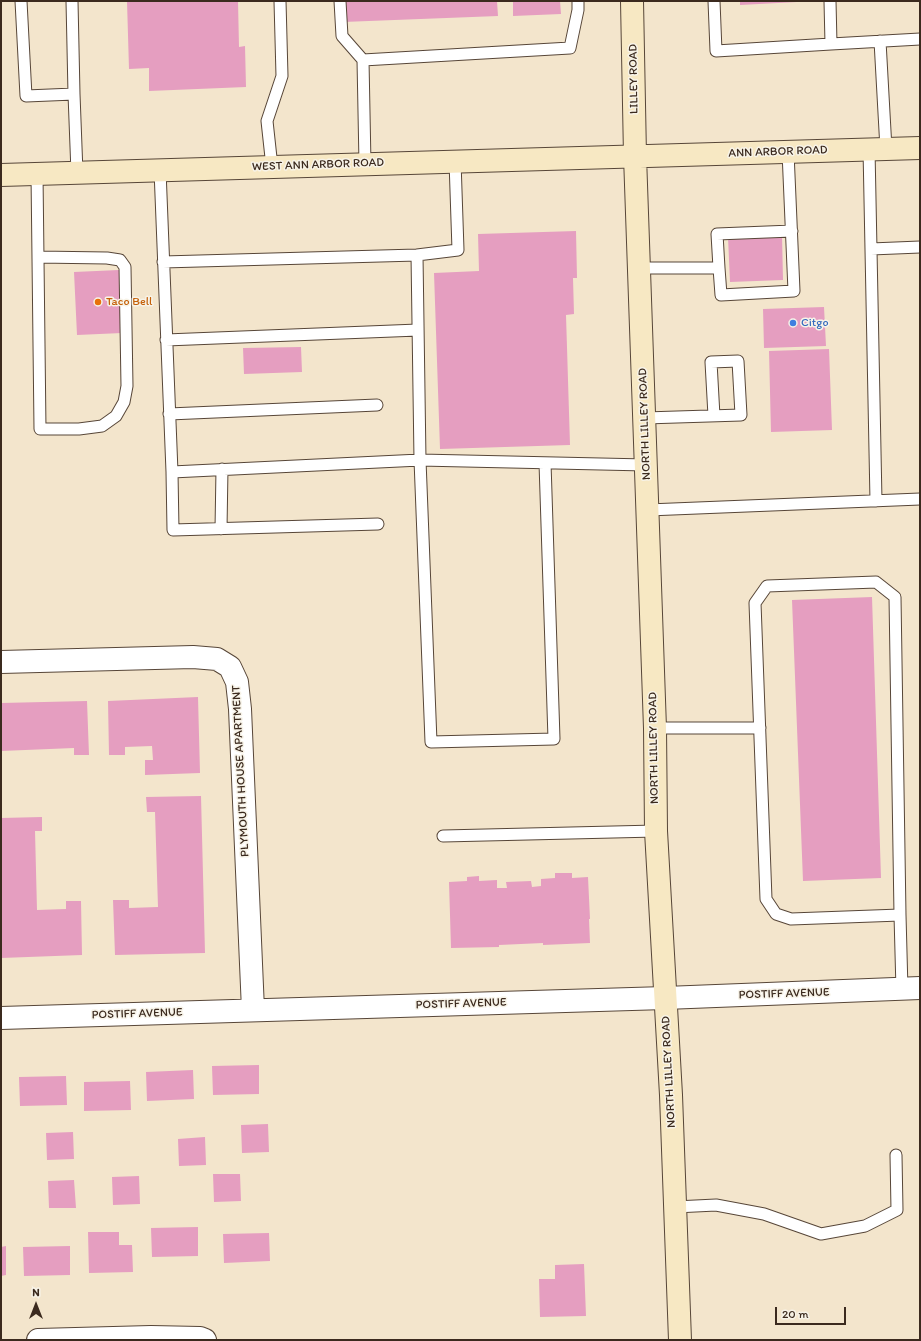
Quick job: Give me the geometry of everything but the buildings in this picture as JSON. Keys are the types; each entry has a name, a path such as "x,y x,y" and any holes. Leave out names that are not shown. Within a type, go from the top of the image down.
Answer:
{"street":[{"name":"LILLEY ROAD","path":"632,1 635,156"},
{"name":"ANN ARBOR ROAD","path":"635,156 920,148"},
{"name":"WEST ANN ARBOR ROAD","path":"1,175 635,156"},
{"name":"NORTH LILLEY ROAD","path":"635,156 648,510 656,831 675,1207 680,1340"},
{"name":"PLYMOUTH HOUSE APARTMENT","path":"1,662 193,657 217,659 230,667 237,682 240,709 253,1010"},
{"name":"POSTIFF AVENUE","path":"1,1018 911,989"},
{"path":"38,1340 151,1337 200,1338 205,1340"}],"lane":[{"path":"21,1 26,96 74,94"},
{"path":"72,1 77,173"},
{"path":"272,167 267,121 282,76 280,1"},
{"path":"340,1 342,36 363,60 365,164"},
{"path":"363,60 570,48 578,10 578,1"},
{"path":"714,1 716,51 920,39"},
{"path":"830,1 831,44"},
{"path":"876,501 871,249 878,149 880,41"},
{"path":"788,152 792,231 794,291 721,295 717,234 792,231"},
{"path":"164,262 418,255 458,250 455,161"},
{"path":"160,170 173,530 378,524"},
{"path":"37,174 40,429 79,429 102,426 116,416 124,402 127,386 124,267 120,260 107,258 38,257"},
{"path":"871,249 920,247"},
{"path":"418,255 420,460 430,742 554,739 545,463"},
{"path":"639,268 719,268"},
{"path":"166,340 418,330"},
{"path":"645,418 714,416 741,415 738,361 711,362 714,416"},
{"path":"169,414 377,405"},
{"path":"172,472 420,460 646,465"},
{"path":"221,529 222,470"},
{"path":"648,510 920,499"},
{"path":"900,915 791,919 776,914 766,899 755,603 767,586 876,582 894,597 900,915 911,989"},
{"path":"654,728 760,728"},
{"path":"443,836 656,831"},
{"path":"675,1207 716,1204 764,1214 821,1234 865,1226 897,1210 896,1155"}],"place":[{"name":"Taco Bell","path":"98,302"},
{"name":"Citgo","path":"793,323"}]}
